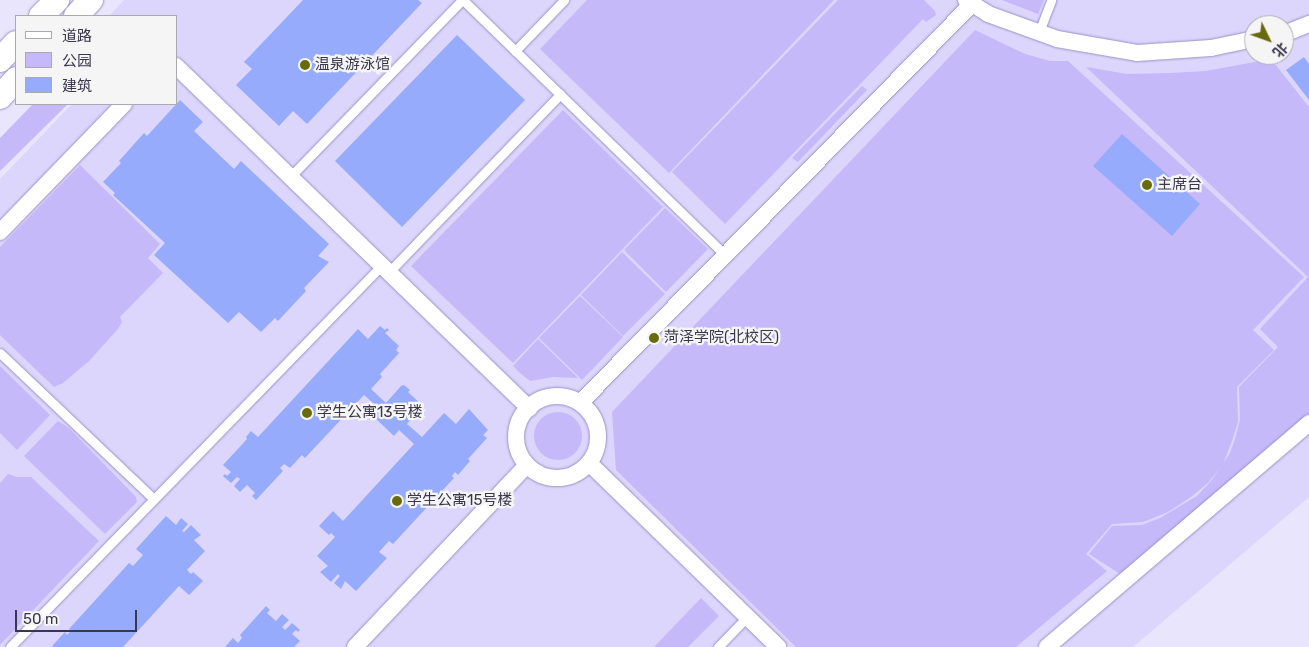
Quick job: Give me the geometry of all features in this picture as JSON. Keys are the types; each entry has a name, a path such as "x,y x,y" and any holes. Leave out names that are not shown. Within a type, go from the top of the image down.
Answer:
{"main road":[{"path":"42,15 57,0"},
{"path":"77,15 91,0"},
{"path":"0,60 15,44"},
{"path":"0,97 15,80"}],"street":[{"path":"581,402 969,2 988,14 1057,39 1137,53 1211,48 1244,41"},
{"path":"1294,30 1309,24"},
{"path":"178,68 529,408"},
{"path":"0,232 123,105"},
{"path":"548,396 565,396 581,402 593,415 599,431 597,448 589,463 578,472 558,478 538,473 527,465 518,450 516,433 521,416 533,403 548,396"},
{"path":"1046,647 1309,423"},
{"path":"589,463 778,647"},
{"path":"355,647 527,465"}],"lane":[{"path":"290,177 463,0 725,255"},
{"path":"515,51 564,0"},
{"path":"1040,32 1051,0"},
{"path":"10,647 154,499 560,94"},
{"path":"0,353 154,499"},
{"path":"718,647 747,616"}],"shaded area":[{"name":"菏泽学院(北校区)","path":"124,0 1309,0 1309,497 1133,647 0,647 0,179 71,105 178,105 178,15 110,15"}],"green space":[{"path":"587,0 834,0 669,173 540,49"},
{"path":"838,0 924,0 935,11 936,15 926,22 923,19 725,224 672,172"},
{"path":"1002,0 1044,0 1038,14"},
{"path":"975,30 1025,54 1050,61 1068,61 1304,277 1253,330 1274,350 1237,387 1238,422 1223,464 1208,483 1168,512 1143,522 1112,524 1086,554 1107,571 1016,647 796,647 616,470 612,412"},
{"path":"1244,64 1276,65 1309,107 1309,416 1120,574 1089,554 1112,526 1142,525 1160,518 1197,496 1211,481 1230,453 1235,439 1240,420 1239,387 1278,347 1260,329 1308,277 1086,67 1127,74 1206,71"},
{"path":"862,86 867,90 798,162 792,158"},
{"path":"32,105 67,105 0,171 0,138"},
{"path":"563,110 663,207 513,363 411,266"},
{"path":"80,165 160,244 148,258 163,273 120,317 122,322 118,329 89,361 63,383 54,387 0,335 0,247"},
{"path":"665,208 708,249 666,292 624,250"},
{"path":"622,252 665,294 623,336 581,295"},
{"path":"580,296 623,337 582,380 539,338"},
{"path":"538,339 578,378 553,377 530,381 520,373 513,366"},
{"path":"0,366 50,415 17,450 0,433"},
{"path":"558,412 567,414 575,419 580,427 582,436 580,445 575,453 567,458 558,460 549,458 541,453 536,445 534,436 536,427 541,419 549,414"},
{"path":"58,421 69,428 136,497 137,502 105,534 24,456"},
{"path":"8,474 17,477 31,477 99,541 0,645 0,483"},
{"path":"701,598 719,616 688,647 654,647"}],"building":[{"name":"温泉游泳馆","path":"303,0 418,0 422,3 307,124 293,111 279,126 236,85 252,69 244,62"},
{"path":"457,35 525,100 402,227 335,161"},
{"path":"1304,57 1309,64 1309,100 1286,70"},
{"path":"180,100 203,122 194,131 234,169 241,161 329,244 318,256 329,262 304,288 306,291 278,321 275,318 261,332 239,312 228,323 154,255 165,243 113,195 115,193 103,182 121,163 119,161 144,133 147,136 175,105 178,105"},
{"name":"主席台","path":"1122,134 1200,204 1172,236 1093,166"},
{"path":"380,326 385,330 387,328 389,330 385,333 399,346 396,350 399,353 380,374 382,377 371,389 386,403 401,386 404,385 410,390 408,392 423,406 407,424 422,437 444,413 456,424 469,409 488,430 483,435 487,438 468,459 470,461 458,475 455,472 452,476 454,478 393,544 389,541 379,552 387,558 356,591 345,581 341,589 334,583 340,576 338,574 331,582 320,572 328,566 317,556 335,537 331,533 329,535 319,526 333,511 343,521 414,444 399,430 394,436 373,416 380,409 364,395 305,458 302,455 290,468 284,464 280,468 283,471 256,500 252,496 255,493 247,485 240,492 234,486 240,479 237,477 231,483 223,476 225,474 227,476 231,472 223,465 247,439 246,437 251,431 258,437 358,329 368,339"},
{"path":"166,516 176,525 181,518 188,524 182,531 184,532 191,525 201,535 194,540 205,551 187,570 191,574 193,572 203,581 189,595 179,586 123,647 52,646 65,632 67,635 71,631 69,629 129,563 133,566 143,555 136,549"},
{"path":"266,606 270,610 267,613 276,621 282,614 289,620 282,627 285,630 292,623 300,630 298,632 296,630 292,634 300,641 294,647 225,647 233,638 238,643 242,638 240,635"}],"place":[{"name":"温泉游泳馆","path":"305,65"},
{"name":"主席台","path":"1147,185"},
{"name":"菏泽学院(北校区)","path":"654,338"},
{"name":"学生公寓13号楼","path":"307,413"},
{"name":"学生公寓15号楼","path":"397,501"}]}
